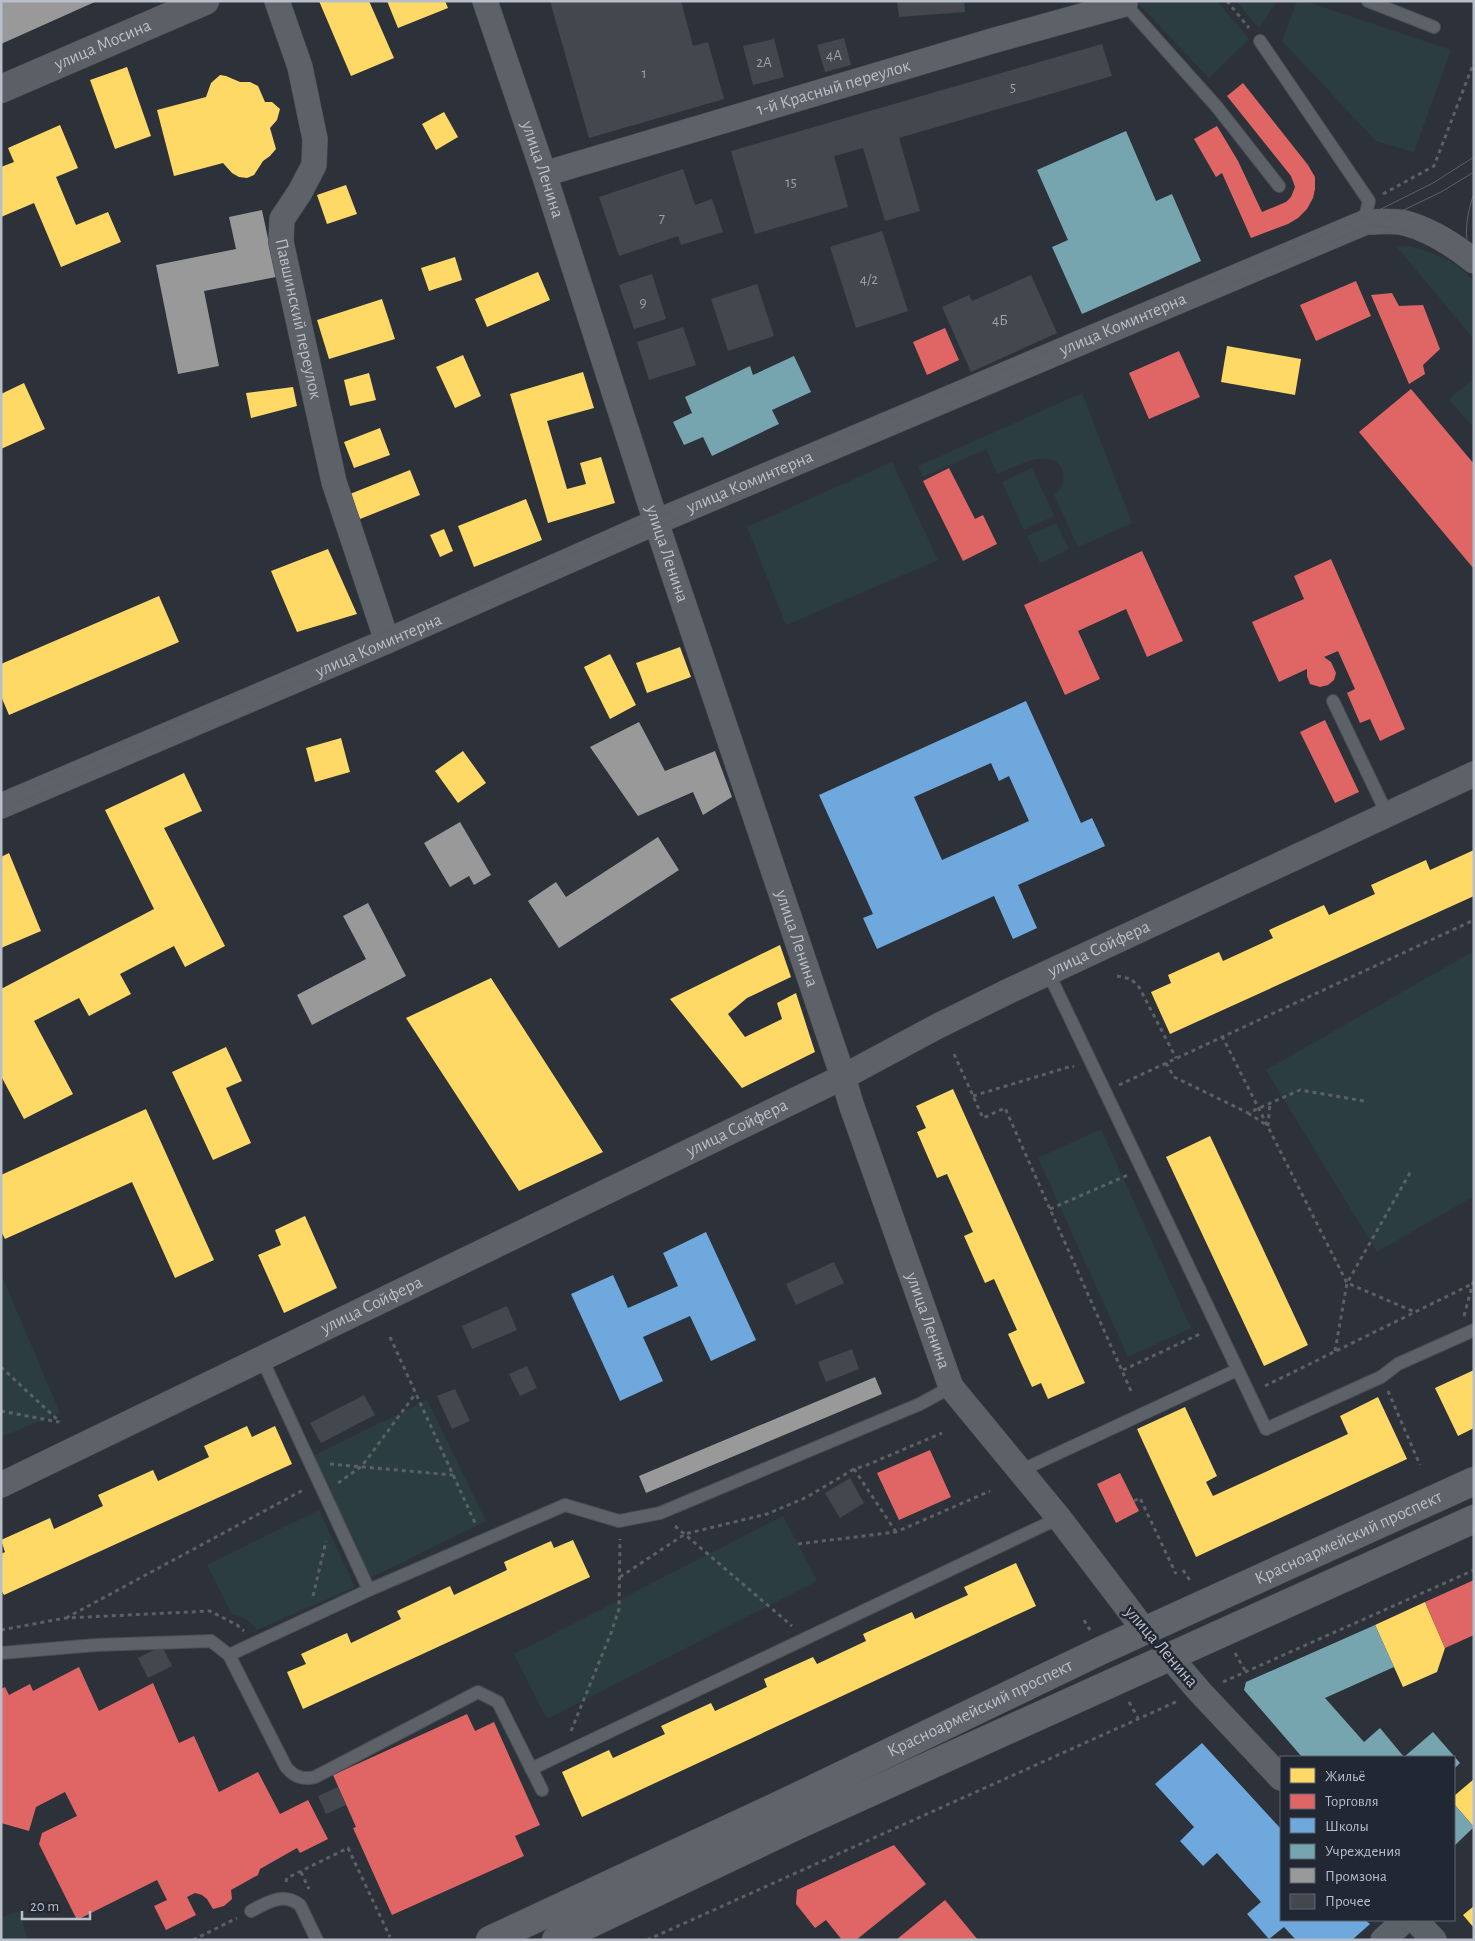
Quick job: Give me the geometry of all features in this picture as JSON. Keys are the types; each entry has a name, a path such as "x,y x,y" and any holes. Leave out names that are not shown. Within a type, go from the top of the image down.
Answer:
{"main road":[{"name":"улица Мосина","path":"1,88 206,1"},
{"name":"Красноармейский проспект","path":"490,1940 784,1803 1091,1655 1474,1482"},
{"name":"Красноармейский проспект","path":"556,1940 798,1825 1474,1520"},
{"name":"улица Ленина","path":"1145,1631 1170,1658"}],"street":[{"name":"Павшинский переулок","path":"277,1 300,67 315,139 314,164 300,192 282,219 281,242 334,482 387,641"},
{"name":"улица Ленина","path":"485,1 544,174 656,522 851,1104 951,1387 1059,1518 1145,1631"},
{"name":"1-й Красный переулок","path":"544,174 992,41 1125,4"},
{"name":"улица Коминтерна","path":"1,806 387,641 1367,213 1388,221 1405,223 1420,228 1437,236 1474,261"},
{"name":"улица Сойфера","path":"1,1485 843,1077 936,1027 1048,972 1474,774"},
{"name":"улица Ленина","path":"1170,1658 1280,1777"},
{"path":"1383,1940 1405,1921"},
{"path":"1416,1921 1434,1940"}],"lane":[{"path":"1368,1 1434,27"},
{"path":"1125,4 1217,107 1279,186"},
{"path":"1260,41 1367,213"},
{"path":"1333,701 1387,814"},
{"path":"1048,972 1266,1428 1381,1377 1398,1364 1474,1330"},
{"path":"262,1359 369,1590"},
{"path":"1020,1471 1237,1370"},
{"path":"229,1655 369,1590 565,1505 620,1521 660,1512 920,1404 951,1387"},
{"path":"531,1768 1059,1518"},
{"path":"1,1653 96,1646 211,1641 229,1655 286,1767 302,1779 316,1777 478,1692 498,1702 542,1790"},
{"path":"251,1911 272,1900 283,1898 300,1905 317,1940"}],"path":[{"path":"1227,1 1260,41"},
{"path":"1367,213 1434,166 1474,62"},
{"path":"1105,1091 1474,920"},
{"path":"1117,976 1130,979 1139,986 1176,1058"},
{"path":"1222,1036 1347,1282 1414,1312"},
{"path":"954,1054 983,1118 1005,1108 1132,1391"},
{"path":"1166,1063 1174,1077 1248,1113 1268,1126"},
{"path":"973,1096 1072,1066 1096,1074"},
{"path":"1248,1113 1300,1090 1364,1101"},
{"path":"1268,1126 1270,1103"},
{"path":"1050,1209 1142,1168"},
{"path":"1335,1351 1347,1282 1411,1172"},
{"path":"1459,1336 1474,1279"},
{"path":"1249,1394 1473,1283"},
{"path":"1123,1370 1216,1326"},
{"path":"390,1337 483,1541"},
{"path":"1,1367 60,1422 1,1411"},
{"path":"1381,1377 1420,1465"},
{"path":"324,1494 362,1466 416,1393"},
{"path":"620,1577 684,1534 767,1514 807,1497 854,1469 942,1433"},
{"path":"309,1463 453,1475"},
{"path":"854,1469 896,1532"},
{"path":"66,1618 318,1482"},
{"path":"798,1544 896,1532 990,1491"},
{"path":"1134,1501 1140,1498 1176,1574"},
{"path":"308,1618 333,1514"},
{"path":"561,1754 611,1633 618,1609 620,1521"},
{"path":"681,1531 806,1639"},
{"path":"1246,1672 1474,1570"},
{"path":"1,1630 66,1618 210,1610 237,1625 257,1642"},
{"path":"647,1940 1138,1718"},
{"path":"283,1898 287,1878 348,1848 390,1937"},
{"path":"301,1872 310,1890"},
{"path":"193,1940 251,1911"}],"shaded area":[{"path":"1136,1 1217,1 1249,39 1209,78"},
{"path":"1236,1 1277,1 1259,28"},
{"path":"1297,1 1305,1 1451,50 1414,152 1376,141 1282,41"},
{"path":"1407,246 1444,258 1468,274 1474,281 1474,339 1397,247"},
{"path":"1474,378 1474,428 1449,399"},
{"path":"1082,393 1132,523 1078,547 1054,495 1062,486 1063,474 1059,465 1053,460 1035,460 997,474 986,449 923,477 918,466"},
{"path":"892,462 938,560 786,625 747,527"},
{"path":"1032,468 1054,516 1024,530 1002,482"},
{"path":"1056,523 1069,549 1040,563 1027,536"},
{"path":"1474,951 1474,1196 1377,1252 1266,1070"},
{"path":"1101,1129 1191,1328 1128,1357 1038,1158"},
{"path":"1,1274 60,1413 1,1437"},
{"path":"427,1400 486,1521 370,1578 311,1457"},
{"path":"319,1510 355,1587 257,1630 246,1619 232,1615 207,1565"},
{"path":"783,1516 817,1581 547,1719 514,1654"},
{"path":"19,1911 28,1940 1,1940 1,1918"}],"building: Жильё":[{"path":"319,1 369,1 394,58 351,76"},
{"path":"387,1 445,1 448,8 398,28"},
{"path":"127,67 151,136 115,149 90,80"},
{"path":"220,75 240,82 250,82 258,86 265,102 272,102 280,109 277,120 270,128 276,149 263,161 254,175 247,178 239,177 232,173 223,163 174,176 157,110 206,97 211,83"},
{"path":"444,112 458,137 436,150 422,124"},
{"path":"60,125 78,168 56,177 76,225 108,212 121,242 61,267 34,203 1,217 1,167 14,162 8,148"},
{"path":"346,185 357,214 327,224 317,195"},
{"path":"455,257 462,280 429,291 421,268"},
{"path":"538,272 550,300 487,327 475,299"},
{"path":"382,299 395,339 329,359 317,320"},
{"path":"1227,346 1301,359 1295,395 1221,382"},
{"path":"463,355 481,396 455,408 436,367"},
{"path":"583,372 594,408 547,421 567,489 586,484 580,463 601,457 615,503 548,523 510,394"},
{"path":"369,373 376,400 350,406 344,380"},
{"path":"24,383 45,429 1,449 1,394"},
{"path":"293,387 297,406 251,418 246,393"},
{"path":"380,428 390,455 354,468 344,442"},
{"path":"410,470 420,495 360,519 350,494"},
{"path":"526,499 542,540 474,567 458,526"},
{"path":"444,529 453,551 440,557 430,535"},
{"path":"328,549 357,614 297,632 271,571"},
{"path":"159,596 179,642 9,715 1,696 1,664"},
{"path":"680,647 691,677 647,693 636,663"},
{"path":"610,654 636,705 610,719 584,667"},
{"path":"341,738 350,772 315,782 306,748"},
{"path":"463,751 486,783 458,803 435,771"},
{"path":"184,773 202,811 164,828 225,946 185,967 174,946 120,974 131,994 89,1016 79,998 34,1021 73,1094 24,1119 1,1076 1,989 154,909 105,810"},
{"path":"1474,850 1474,896 1170,1034 1151,992 1171,983 1168,975 1219,952 1223,961 1273,938 1269,930 1324,905 1329,915 1375,894 1371,885 1426,860 1430,870"},
{"path":"9,853 41,931 1,948 1,857"},
{"path":"780,945 791,977 747,998 728,1014 745,1037 782,1019 777,1003 796,993 815,1052 742,1088 670,999"},
{"path":"491,978 603,1152 519,1191 406,1018"},
{"path":"226,1047 242,1081 226,1088 251,1143 213,1160 172,1072"},
{"path":"953,1089 1085,1383 1048,1399 1041,1383 1032,1387 1008,1334 1017,1330 994,1279 985,1283 964,1236 973,1232 947,1174 937,1178 917,1132 926,1128 916,1106"},
{"path":"146,1109 214,1260 175,1278 132,1182 5,1239 1,1231 1,1175"},
{"path":"1210,1136 1308,1345 1264,1366 1166,1157"},
{"path":"305,1216 337,1288 284,1313 258,1255 281,1245 275,1230"},
{"path":"1474,1370 1474,1428 1458,1436 1435,1388"},
{"path":"1378,1397 1407,1459 1196,1557 1137,1429 1185,1407 1217,1476 1206,1482 1213,1496 1348,1434 1340,1416"},
{"path":"247,1426 252,1437 275,1426 292,1464 4,1595 1,1590 1,1554 5,1552 1,1540 50,1518 54,1529 103,1506 98,1495 153,1470 158,1481 209,1457 204,1446"},
{"path":"573,1540 590,1577 303,1709 287,1672 306,1664 301,1654 347,1633 351,1643 401,1619 397,1611 450,1586 454,1595 507,1570 504,1562 551,1541 554,1548"},
{"path":"1016,1563 1036,1606 582,1817 562,1772 609,1750 613,1758 665,1734 661,1726 711,1703 715,1711 767,1687 764,1679 813,1657 817,1664 866,1641 863,1634 912,1612 915,1619 968,1595 964,1587"},
{"path":"1425,1602 1445,1648 1437,1672 1403,1687 1375,1625"},
{"path":"1474,1779 1474,1827 1455,1805 1455,1795"},
{"path":"1474,1906 1474,1928 1463,1915"}],"building: Торговля":[{"path":"1243,83 1308,165 1315,177 1313,198 1307,209 1298,218 1288,224 1251,238 1222,173 1216,177 1194,139 1217,126 1238,161 1262,212 1286,202 1291,197 1295,187 1291,176 1227,96"},
{"path":"1356,281 1371,316 1316,341 1300,305"},
{"path":"1392,293 1399,306 1423,305 1440,349 1423,365 1425,374 1409,384 1371,295"},
{"path":"945,328 959,360 927,375 913,342"},
{"path":"1179,351 1200,397 1149,419 1129,373"},
{"path":"1411,389 1474,464 1474,569 1359,432"},
{"path":"949,468 975,519 983,515 997,544 963,561 923,481"},
{"path":"1142,551 1183,641 1147,657 1126,609 1078,631 1100,679 1065,695 1024,605"},
{"path":"1331,559 1405,729 1380,741 1370,719 1360,723 1347,693 1355,689 1338,651 1324,657 1331,662 1336,673 1334,680 1328,685 1320,687 1310,684 1307,669 1279,682 1252,622 1304,599 1294,576"},
{"path":"1325,720 1359,792 1335,803 1300,732"},
{"path":"930,1450 951,1497 899,1520 877,1473"},
{"path":"1120,1473 1139,1511 1116,1523 1097,1484"},
{"path":"1474,1580 1474,1635 1445,1648 1425,1602"},
{"path":"79,1667 99,1711 153,1683 179,1743 194,1736 219,1792 258,1772 280,1814 308,1800 328,1839 300,1853 297,1848 260,1869 258,1875 231,1890 232,1899 224,1906 213,1909 207,1899 195,1893 187,1897 196,1915 166,1930 154,1906 167,1900 157,1880 77,1920 39,1844 42,1833 77,1816 65,1792 36,1807 29,1831 1,1823 1,1689 5,1687 9,1695 30,1684 33,1691"},
{"path":"467,1714 475,1731 494,1722 540,1825 515,1836 524,1856 392,1915 353,1828 356,1827 333,1775"},
{"path":"894,1845 926,1884 856,1940 842,1940 826,1920 815,1928 796,1904 797,1890"},
{"path":"945,1900 978,1940 896,1940"}],"building: Школы":[{"path":"1026,701 1081,823 1092,818 1105,846 1018,885 1037,928 1013,939 994,896 877,949 863,918 873,914 819,795","holes":["991,763 999,781 1009,776 1029,821 942,860 914,797"]},
{"path":"706,1232 756,1340 711,1361 690,1316 643,1337 663,1381 620,1401 571,1294 613,1275 628,1308 678,1286 663,1253"},
{"path":"1202,1743 1280,1828 1280,1921 1366,1921 1370,1924 1352,1940 1296,1940 1284,1927 1269,1939 1247,1914 1261,1902 1217,1853 1203,1866 1180,1841 1194,1827 1155,1784"}],"building: Учреждения":[{"path":"1126,131 1156,201 1172,194 1201,261 1082,314 1052,247 1068,240 1037,170"},
{"path":"794,356 811,392 772,410 779,424 712,456 703,437 684,445 673,422 692,413 685,397 750,366 753,375"},
{"path":"1375,1625 1394,1667 1325,1698 1364,1742 1380,1728 1403,1756 1301,1756 1244,1690 1246,1682"},
{"path":"1433,1732 1454,1756 1405,1756"},
{"path":"1455,1757 1460,1763 1455,1768"},
{"path":"1455,1805 1474,1827 1455,1845"}],"building: Промзона":[{"path":"1,1 97,1 1,44"},
{"path":"262,210 276,277 204,291 219,366 178,374 156,265 236,249 229,217"},
{"path":"639,722 665,771 715,751 732,797 703,815 693,792 638,816 590,747"},
{"path":"460,822 491,875 474,885 469,876 450,887 424,843"},
{"path":"658,837 679,870 559,948 528,901 556,882 566,897"},
{"path":"368,903 406,976 312,1025 297,995 366,959 343,916"},
{"path":"875,1377 882,1394 646,1493 639,1476"}],"building: Прочее":[{"path":"550,1 681,1 693,46 708,42 724,99 589,138"},
{"path":"897,1 964,1 965,12 899,17"},
{"path":"844,38 851,65 825,72 817,45"},
{"path":"774,39 784,77 753,85 743,46"},
{"path":"1102,44 1112,76 899,138 920,211 885,221 863,148 834,156 848,207 755,234 731,151"},
{"path":"683,169 695,205 712,199 723,232 681,245 678,236 619,256 599,197"},
{"path":"882,231 908,311 856,328 830,247"},
{"path":"652,274 666,319 634,329 619,285"},
{"path":"1031,275 1057,333 971,372 942,307 969,295 972,301"},
{"path":"757,284 774,336 728,351 711,299"},
{"path":"683,327 696,365 649,380 637,342"},
{"path":"834,1262 844,1283 796,1305 786,1284"},
{"path":"507,1306 517,1330 472,1349 462,1326"},
{"path":"852,1349 859,1369 826,1382 818,1362"},
{"path":"527,1366 537,1388 520,1396 509,1374"},
{"path":"455,1389 470,1421 452,1429 437,1396"},
{"path":"364,1395 375,1415 321,1443 310,1423"},
{"path":"850,1478 864,1503 840,1518 825,1493"},
{"path":"162,1646 172,1666 148,1678 138,1658"},
{"path":"338,1787 346,1805 326,1814 318,1796"}],"tram line":[{"path":"1,800 397,627 1365,217 1433,183 1474,157"},
{"path":"1,810 401,636 1383,220 1441,192 1474,172"},
{"path":"1468,247 1467,220 1474,193"},
{"path":"1393,215 1414,218 1425,222 1457,238 1474,251"},
{"path":"1373,226 1401,230 1427,239 1451,253 1474,270"}]}
